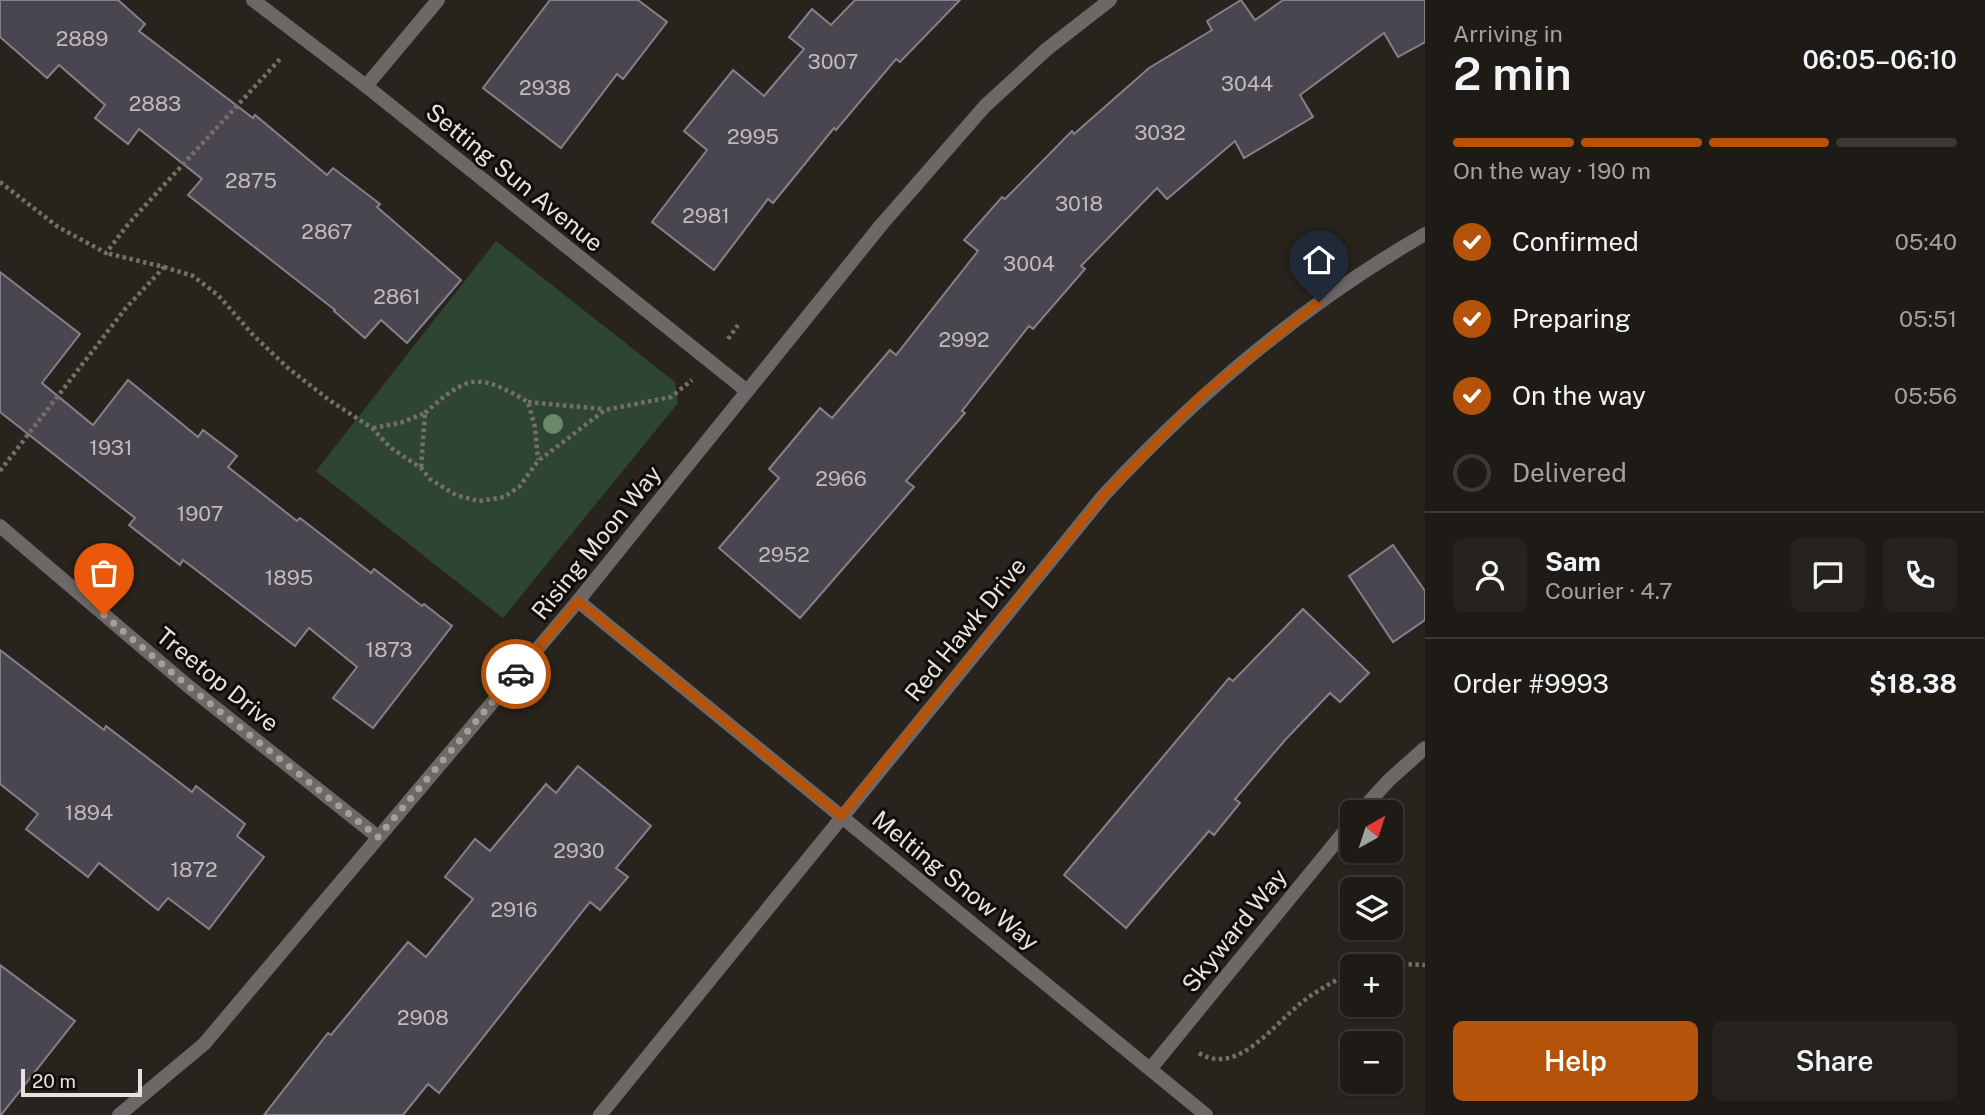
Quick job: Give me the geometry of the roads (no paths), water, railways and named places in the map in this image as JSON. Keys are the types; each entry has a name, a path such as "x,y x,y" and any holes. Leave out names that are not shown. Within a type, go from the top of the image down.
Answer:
{"street":[{"name":"Setting Sun Avenue","path":"253,0 366,86 747,391"},
{"path":"366,86 438,0"},
{"name":"Rising Moon Way","path":"119,1115 204,1044 578,601 882,224 985,106 1047,49 1110,0"},
{"name":"Red Hawk Drive","path":"600,1115 1104,495 1146,449 1202,395 1258,348 1319,302 1425,234"},
{"name":"Treetop Drive","path":"0,526 188,686 378,837"},
{"name":"Melting Snow Way","path":"578,601 1206,1115"},
{"path":"1371,800 1425,748"},
{"name":"Skyward Way","path":"1151,1068 1340,837"}]}
